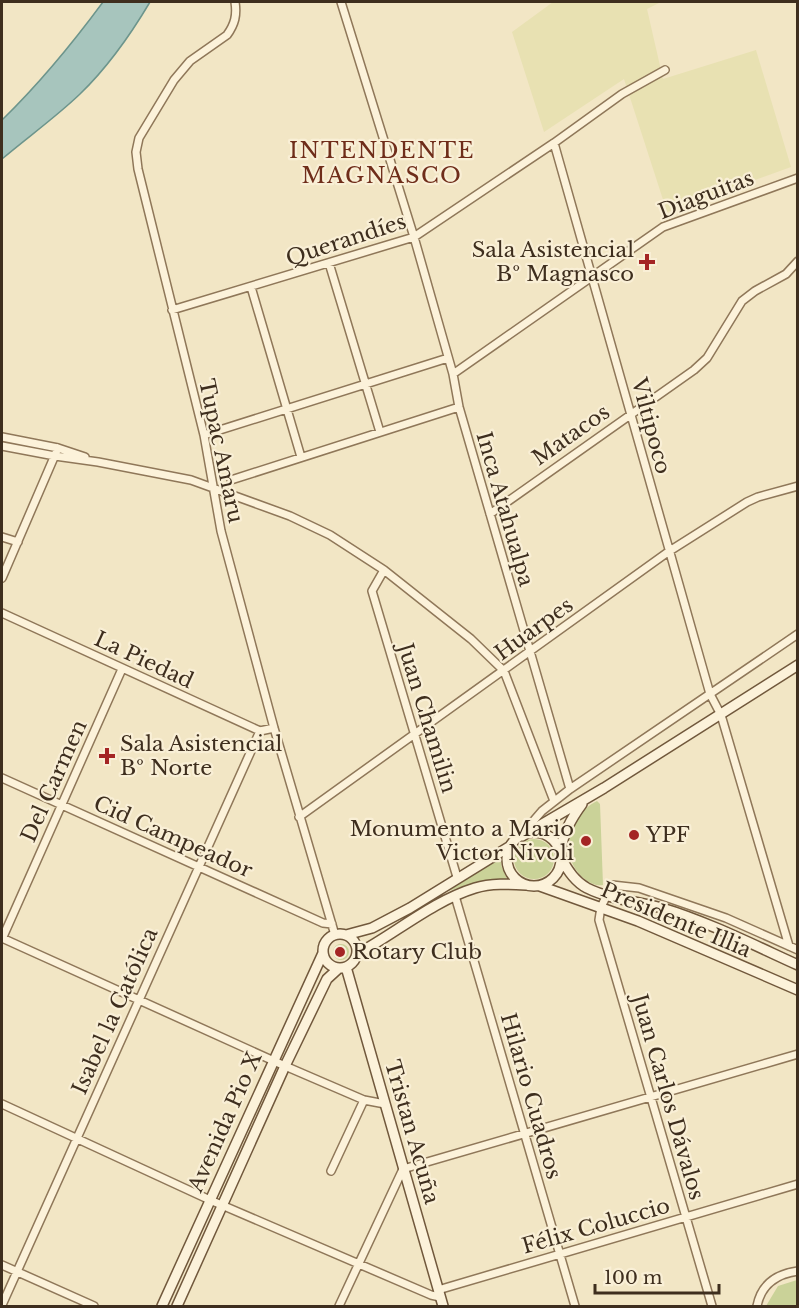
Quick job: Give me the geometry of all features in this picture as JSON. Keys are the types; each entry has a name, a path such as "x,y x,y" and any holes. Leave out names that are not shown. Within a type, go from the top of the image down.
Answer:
{"main road":[{"path":"346,935 355,942 357,954 354,962 343,968 330,965 323,953 326,942 335,935 346,935 372,928 410,908 512,845 520,836 585,800 798,665"},
{"path":"357,954 454,896 477,887 497,884 540,886 554,878 561,865 564,834 570,820 585,800"},
{"path":"520,836 544,834 556,844 561,854"},
{"path":"512,845 507,860 509,868 519,881 526,885"},
{"name":"Presidente Illia","path":"561,854 575,880 606,896 682,915 798,965"},
{"name":"Presidente Illia","path":"540,886 601,907 798,990"},
{"name":"Avenida Pio X","path":"162,1306 323,953"},
{"name":"Avenida Pio X","path":"177,1306 285,1066 327,979 343,968"},
{"name":"Tristan Acuña","path":"343,968 385,1104 440,1298"}],"street":[{"name":"Tupac Amaru","path":"235,2 236,15 232,29 182,69 140,138 135,152 204,435 221,531 299,817 335,935"},
{"name":"Inca Atahualpa","path":"341,2 414,237 453,374 459,407 489,514 570,789"},
{"name":"Querandíes","path":"172,310 414,237 554,143 622,94 665,70"},
{"name":"Viltipoco","path":"554,143 668,552 710,694 721,714 789,946"},
{"name":"Diaguitas","path":"453,374 663,227 798,178"},
{"name":"Matacos","path":"489,514 700,364 707,358 742,301 786,274 798,261"},
{"path":"329,263 380,432"},
{"path":"251,286 302,457"},
{"path":"204,435 448,358"},
{"path":"231,480 459,407"},
{"path":"2,437 58,448 98,462"},
{"path":"2,446 190,480 312,525 330,535 384,570 471,639 504,670 554,801"},
{"path":"2,578 58,448"},
{"name":"Huarpes","path":"299,817 668,552 747,502 798,486"},
{"path":"2,537 18,542"},
{"name":"Juan Chamilin","path":"384,570 372,591 457,877"},
{"name":"La Piedad","path":"2,613 260,731"},
{"path":"520,836 542,812 570,789 798,634"},
{"name":"Del Carmen","path":"2,938 122,669"},
{"path":"260,731 274,728"},
{"name":"Isabel la Católica","path":"2,1305 75,1138 260,731"},
{"name":"Cid Campeador","path":"2,778 323,923 332,924"},
{"path":"606,896 612,885 639,888 726,918 798,950"},
{"name":"Hilario Cuadros","path":"454,896 575,1306"},
{"name":"Juan Carlos Dávalos","path":"606,896 599,920 712,1306"},
{"path":"2,938 285,1066 364,1100 385,1104"},
{"path":"339,1306 403,1169 798,1054"},
{"path":"331,1171 364,1100"},
{"path":"2,1104 210,1200 440,1298"},
{"name":"Félix Coluccio","path":"440,1298 560,1254 798,1184"},
{"path":"2,1265 94,1306"},
{"path":"757,1306 764,1287 774,1279 789,1272 798,1271"}],"shaded area":[{"path":"553,2 661,2 647,9 663,79 756,50 791,167 667,212 624,79 544,132 512,32"}],"green space":[{"path":"597,801 600,804 603,885 590,883 577,871 571,861 569,849 573,827 579,816"},
{"path":"534,839 542,840 548,845 553,851 553,867 548,873 542,878 534,879 526,878 520,873 515,867 514,859 515,851 520,845 526,840"},
{"path":"501,858 501,865 507,879 478,882 448,891"},
{"path":"338,944 344,944 349,952 347,958 338,960 333,955 333,949"},
{"path":"797,1280 797,1306 766,1306 778,1286"}],"water":[{"path":"103,2 150,2 118,50 90,84 2,159 2,120 55,63"}],"place":[{"name":"Sala Asistencial Bº Magnasco","path":"647,262"},
{"name":"Sala Asistencial Bº Norte","path":"107,756"},
{"name":"YPF","path":"634,835"},
{"name":"Monumento a Mario Victor Nivoli","path":"586,841"},
{"name":"Rotary Club","path":"340,952"}],"district":[{"name":"INTENDENTE MAGNASCO","path":"382,162"}]}
